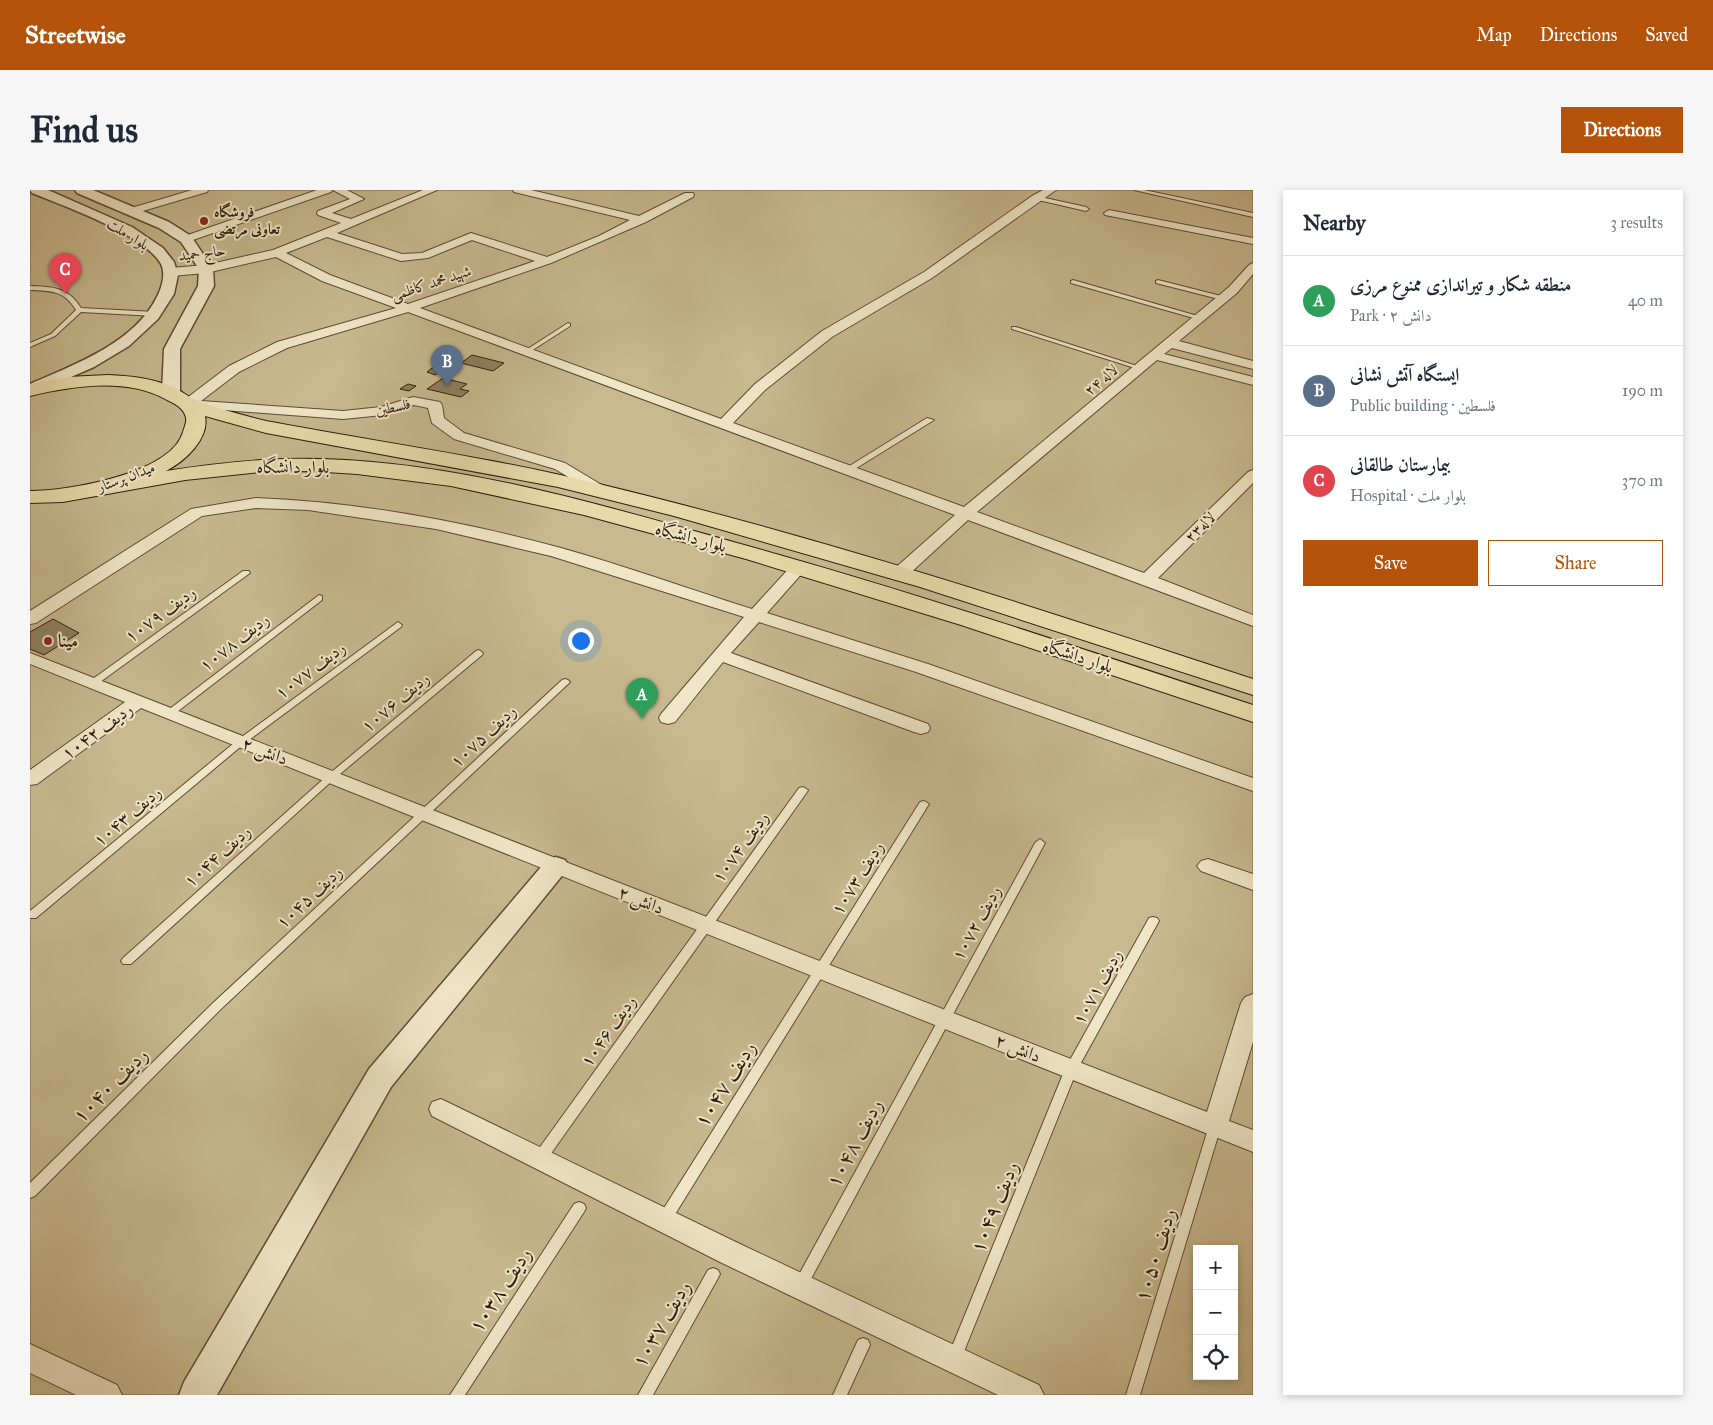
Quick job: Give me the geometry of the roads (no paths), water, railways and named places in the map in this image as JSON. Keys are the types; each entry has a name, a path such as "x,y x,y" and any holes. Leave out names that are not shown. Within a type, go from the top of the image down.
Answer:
{"main road":[{"path":"31,389 70,382 108,380 142,383 180,398"},
{"name":"میدان پرستار","path":"30,497 67,495 110,486 147,473 175,456 192,438 196,420 180,398"},
{"name":"بلوار دانشگاه","path":"180,398 225,417 276,429 530,474 746,528 900,573 1253,687"},
{"name":"بلوار دانشگاه","path":"110,486 176,475 248,467 307,465 364,468 416,474 582,508 799,567 972,620 1253,714"}],"street":[{"name":"بلوار ملت","path":"38,190 103,218 144,240 166,260 171,272"},
{"name":"بلوار ملت","path":"82,190 164,225 186,239 206,269"},
{"path":"132,211 203,190"},
{"path":"186,239 327,190"},
{"path":"338,190 360,198 322,213 351,223"},
{"name":"حاج حمید","path":"171,272 206,269 277,253 432,190"},
{"path":"518,190 642,220"},
{"path":"722,425 760,386 827,334 928,275 1036,198 1051,190"},
{"name":"شهید محمد کاظمی","path":"180,398 282,345 409,308 591,244 689,195 674,192"},
{"path":"1109,213 1253,241"},
{"path":"326,233 401,258 424,256 471,236 547,261"},
{"path":"277,253 326,278 966,513 1253,621"},
{"name":"لاله ۲۴","path":"900,573 966,513 1223,298 1253,267"},
{"path":"180,398 172,349 206,286 206,269"},
{"path":"31,389 78,368 127,342 155,314 168,291 171,272"},
{"path":"1170,343 1253,365"},
{"path":"1155,356 1253,381"},
{"name":"فلسطین","path":"180,398 343,415 383,411 413,401 435,405 437,420 459,436 560,466 600,490"},
{"name":"لاله۲۳","path":"1147,580 1253,475"},
{"path":"30,619 197,512 256,503 308,505 436,524 556,552 922,668 1253,785"},
{"path":"668,718 720,655 799,567"},
{"path":"720,655 921,728"},
{"name":"دانش ۲","path":"30,658 1253,1141"},
{"name":"ردیف ۱۰۴۲","path":"30,779 139,701"},
{"path":"197,1395 380,1078 556,866"},
{"path":"1208,866 1253,882"},
{"path":"1215,1126 1253,1003"},
{"path":"441,1110 800,1286 1029,1395"},
{"path":"30,1358 107,1395"}],"lane":[{"path":"1137,190 1253,215"},
{"path":"1036,198 1086,209"},
{"path":"1073,282 1199,318"},
{"path":"1158,282 1223,298"},
{"path":"30,288 55,289 72,297 79,310"},
{"path":"30,345 53,335 79,310 155,314"},
{"path":"526,352 568,325"},
{"path":"1014,328 1140,368"},
{"path":"847,470 930,420"},
{"name":"ردیف ۱۰۷۹","path":"93,683 246,572"},
{"name":"ردیف ۱۰۷۸","path":"170,713 319,598"},
{"name":"ردیف ۱۰۷۷","path":"242,741 398,625"},
{"name":"ردیف ۱۰۷۶","path":"332,777 480,653"},
{"name":"ردیف ۱۰۷۵","path":"424,813 565,682"},
{"name":"ردیف ۱۰۴۳","path":"32,915 242,741"},
{"name":"ردیف ۱۰۴۴","path":"126,961 332,777"},
{"name":"ردیف ۱۰۷۴","path":"705,925 803,790"},
{"name":"ردیف ۱۰۷۳","path":"820,970 924,804"},
{"name":"ردیف ۱۰۴۵","path":"217,1006 424,813"},
{"name":"ردیف ۱۰۷۲","path":"944,1019 1040,843"},
{"name":"ردیف ۱۰۷۱","path":"1071,1070 1153,921"},
{"name":"ردیف ۱۰۴۶","path":"540,1158 705,925"},
{"name":"ردیف ۱۰۴۷","path":"664,1220 820,970"},
{"name":"ردیف ۱۰۴۰","path":"30,1192 217,1006"},
{"name":"ردیف ۱۰۴۸","path":"800,1286 944,1019"},
{"name":"ردیف ۱۰۴۹","path":"954,1360 1071,1070"},
{"name":"ردیف ۱۰۵۰","path":"1133,1395 1215,1126"},
{"name":"ردیف ۱۰۳۸","path":"457,1395 579,1208"},
{"name":"ردیف ۱۰۳۷","path":"645,1395 713,1274"},
{"path":"840,1395 863,1346"}],"place":[{"name":"فروشگاه تعاونی مرتضی","path":"204,221"},
{"name":"بیمارستان طالقانی","path":"65,294"},
{"name":"ایستگاه آتش نشانی","path":"447,386"},
{"name":"مینا","path":"48,641"},
{"name":"منطقه شکار و تیراندازی ممنوع مرزی","path":"642,719"}]}
